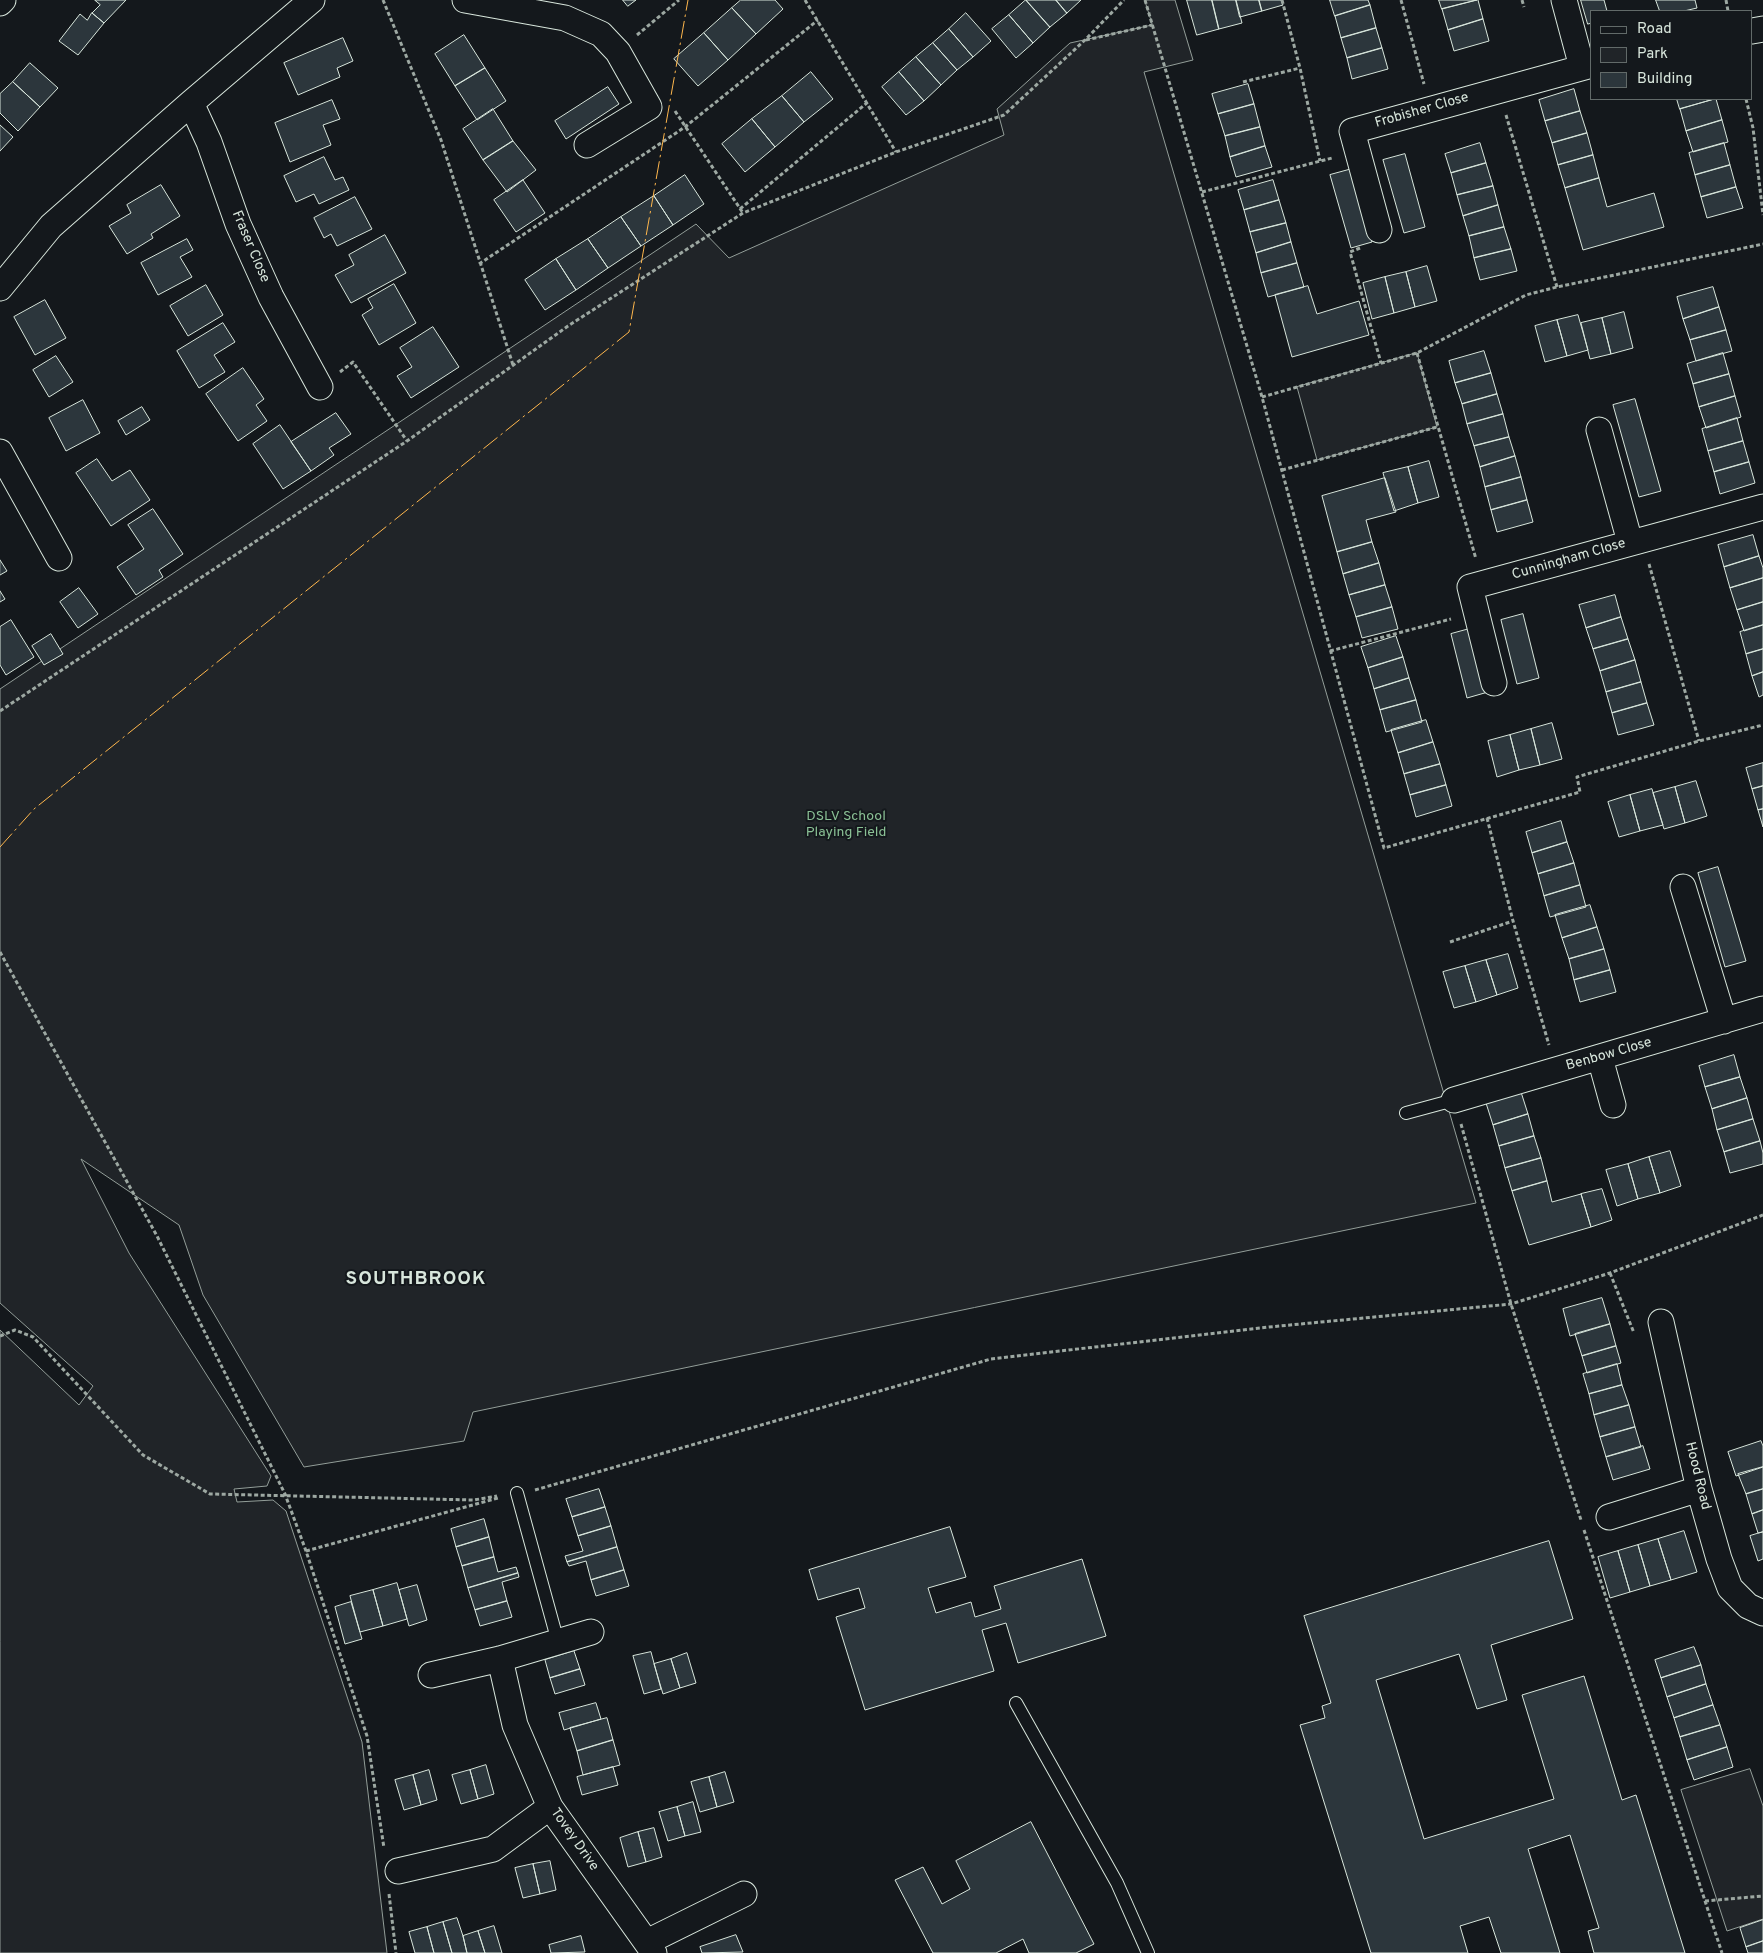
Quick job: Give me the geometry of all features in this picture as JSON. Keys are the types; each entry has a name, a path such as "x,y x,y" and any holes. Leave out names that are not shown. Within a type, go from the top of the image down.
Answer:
{"street":[{"path":"0,3 3,0"},
{"path":"0,288 52,226 191,103 312,0"},
{"path":"465,0 565,18 601,34 618,52 649,107 587,145"},
{"path":"1564,0 1587,66"},
{"name":"Frobisher Close","path":"1379,230 1352,131 1587,66"},
{"name":"Fraser Close","path":"191,103 209,142 238,224 268,289 320,386"},
{"path":"1599,430 1636,541"},
{"path":"0,452 59,558"},
{"name":"Cunningham Close","path":"1483,584 1763,507"},
{"path":"1483,584 1470,587 1494,683"},
{"path":"1683,887 1724,1021"},
{"name":"Benbow Close","path":"1454,1100 1763,1009"},
{"path":"1600,1058 1613,1105"},
{"name":"Hood Road","path":"1663,1330 1699,1489 1719,1560 1730,1588 1748,1606 1763,1613"},
{"path":"1609,1517 1699,1489"},
{"path":"431,1675 500,1659 591,1632"},
{"name":"Tovey Drive","path":"500,1659 515,1725 550,1808 650,1948"},
{"path":"390,1870 494,1849 550,1808"},
{"path":"650,1948 744,1894"}],"lane":[{"path":"1406,1113 1454,1100"},
{"path":"517,1493 558,1642"},
{"path":"1016,1703 1117,1883 1148,1953"}],"path":[{"path":"384,0 441,140 514,365"},
{"path":"618,52 679,0"},
{"path":"806,0 896,152"},
{"path":"0,711 407,441 568,326 743,213 896,152 1004,116 1085,40 1124,0"},
{"path":"1145,0 1262,397 1384,848 1580,792 1577,777 1699,741 1763,725"},
{"path":"1282,0 1300,68 1320,161"},
{"path":"1401,0 1431,108"},
{"path":"1522,0 1524,7"},
{"path":"480,264 685,127 818,20"},
{"path":"1085,40 1152,25"},
{"path":"1243,82 1300,68"},
{"path":"1499,90 1557,287"},
{"path":"649,107 666,96 743,213"},
{"path":"1746,100 1753,128 1763,215"},
{"path":"740,209 868,102"},
{"path":"1202,192 1357,151"},
{"path":"1379,230 1382,242 1350,252 1381,363"},
{"path":"1262,397 1417,353 1526,295 1763,244"},
{"path":"1417,353 1483,584"},
{"path":"320,386 353,362 407,441"},
{"path":"1282,470 1437,428"},
{"path":"1636,541 1699,741"},
{"path":"1330,651 1476,612"},
{"path":"1487,818 1513,921 1556,1070"},
{"path":"1450,942 1513,921"},
{"path":"0,952 157,1236 285,1494 306,1551 367,1736 390,1870 396,1953"},
{"path":"1454,1100 1511,1304 1722,1953"},
{"path":"306,1551 517,1493 557,1484 991,1359 1269,1327 1511,1304 1610,1273 1763,1215"},
{"path":"1610,1273 1639,1347 1663,1330"},
{"path":"0,1336 15,1330 33,1337 143,1456 210,1494 285,1494 474,1500 517,1493"},
{"path":"1705,1901 1763,1896"}],"green space":[{"name":"DSLV School Playing Field","path":"1145,0 1175,0 1193,60 1144,72 1476,1203 473,1412 464,1441 304,1467 203,1295 179,1225 81,1159 129,1253 271,1476 267,1486 234,1489 237,1502 273,1500 286,1511 362,1742 387,1953 0,1953 0,1330 79,1405 93,1386 0,1303 0,689 696,224 729,258 1004,135 997,109 1070,43 1152,25"},
{"path":"1417,353 1437,427 1317,460 1297,387"},
{"path":"1750,1769 1763,1806 1763,1919 1727,1931 1681,1790"}],"building":[{"path":"95,0 126,0 104,23 92,13 100,5"},
{"path":"623,0 636,0 628,6"},
{"path":"741,0 775,0 783,9 756,34 732,8"},
{"path":"1026,0 1056,0 1067,13 1050,27"},
{"path":"1026,0 1050,27 1033,43 1009,15"},
{"path":"1056,0 1081,0 1067,13"},
{"path":"1187,0 1212,0 1219,29 1197,35"},
{"path":"1212,0 1236,0 1242,23 1219,29"},
{"path":"1236,0 1259,0 1262,11 1240,17"},
{"path":"1259,0 1281,0 1283,5 1262,11"},
{"path":"1330,0 1368,0 1370,5 1335,16"},
{"path":"1439,0 1477,0 1442,9"},
{"path":"1478,0 1483,19 1448,30 1442,9"},
{"path":"1581,0 1604,0 1607,10 1590,10 1590,24 1588,24"},
{"path":"1656,0 1695,0 1697,8 1688,10 1660,10"},
{"path":"1370,5 1376,28 1341,38 1335,16"},
{"path":"732,8 756,34 728,60 704,33"},
{"path":"92,13 104,23 78,55 59,41 80,14 87,20"},
{"path":"966,13 991,41 973,57 949,29"},
{"path":"1009,15 1033,43 1016,58 992,29"},
{"path":"1483,19 1489,41 1454,51 1448,30"},
{"path":"1376,28 1382,48 1347,58 1341,38"},
{"path":"949,29 973,57 957,70 933,43"},
{"path":"704,33 728,60 698,86 674,59"},
{"path":"464,35 485,68 455,86 435,54"},
{"path":"343,38 353,61 337,68 340,77 298,95 284,63"},
{"path":"933,43 957,70 941,85 916,57"},
{"path":"1382,48 1388,69 1352,79 1347,58"},
{"path":"916,57 941,85 924,101 899,72"},
{"path":"30,63 58,88 40,107 13,82"},
{"path":"485,68 506,101 477,120 455,86"},
{"path":"811,72 833,99 804,122 782,96"},
{"path":"899,72 924,101 906,115 882,87"},
{"path":"13,82 40,107 18,131 0,113 0,94"},
{"path":"1248,84 1254,104 1218,114 1212,94"},
{"path":"608,87 619,104 566,139 555,121"},
{"path":"1574,89 1580,111 1545,121 1539,100"},
{"path":"782,96 804,122 775,147 752,119"},
{"path":"332,100 340,119 323,125 331,145 290,162 275,123"},
{"path":"1677,100 1711,100 1680,109"},
{"path":"1716,100 1722,120 1686,131 1680,109"},
{"path":"1254,104 1260,127 1225,136 1218,114"},
{"path":"493,109 513,141 483,160 463,129"},
{"path":"1580,111 1587,133 1552,143 1545,121"},
{"path":"752,119 775,147 745,172 722,144"},
{"path":"1722,120 1728,142 1693,152 1686,131"},
{"path":"0,125 13,137 0,151"},
{"path":"1260,127 1265,146 1230,157 1225,136"},
{"path":"1587,133 1593,155 1558,165 1552,143"},
{"path":"513,141 536,170 507,192 483,160"},
{"path":"1480,143 1486,163 1451,173 1445,154"},
{"path":"1724,143 1730,165 1695,175 1689,153"},
{"path":"1265,146 1272,167 1236,177 1230,157"},
{"path":"1405,154 1425,227 1404,233 1383,160"},
{"path":"1593,155 1599,178 1565,188 1558,165"},
{"path":"324,157 335,180 343,177 349,190 319,204 314,194 296,202 284,176"},
{"path":"1486,163 1493,186 1457,195 1451,173"},
{"path":"1730,165 1736,187 1701,197 1695,175"},
{"path":"1352,169 1372,242 1351,248 1330,175"},
{"path":"685,175 704,204 673,225 654,196"},
{"path":"1599,178 1607,207 1654,193 1664,227 1583,250 1565,188"},
{"path":"523,180 545,213 516,232 494,200"},
{"path":"1273,180 1279,200 1244,210 1238,190"},
{"path":"161,185 180,216 151,234 153,238 127,254 109,226 131,213 127,205"},
{"path":"1493,186 1498,205 1463,216 1457,195"},
{"path":"1736,187 1743,208 1707,218 1701,197"},
{"path":"654,196 673,225 641,246 621,217"},
{"path":"355,197 372,229 337,246 331,234 324,238 314,218"},
{"path":"1279,200 1286,223 1250,232 1244,210"},
{"path":"1498,205 1504,227 1469,236 1463,216"},
{"path":"621,217 641,246 608,268 588,239"},
{"path":"1286,223 1291,242 1256,253 1250,232"},
{"path":"1504,227 1511,249 1474,258 1469,236"},
{"path":"385,235 406,273 351,303 335,275 354,265 349,255"},
{"path":"187,239 193,250 180,257 192,277 158,295 141,263"},
{"path":"588,239 608,268 576,290 556,259"},
{"path":"1291,242 1297,263 1261,273 1256,253"},
{"path":"1511,249 1517,271 1480,280 1474,258"},
{"path":"556,259 576,290 545,310 525,280"},
{"path":"1297,263 1304,287 1268,297 1261,273"},
{"path":"1427,266 1437,301 1415,307 1406,272"},
{"path":"1406,272 1415,307 1394,313 1385,277"},
{"path":"1385,277 1394,313 1372,319 1363,283"},
{"path":"394,284 416,323 379,345 362,315 373,308 368,299"},
{"path":"206,285 223,315 188,336 170,306"},
{"path":"1308,286 1317,314 1359,301 1369,335 1292,357 1275,295"},
{"path":"1713,287 1719,307 1683,319 1677,297"},
{"path":"45,300 66,338 35,355 14,317"},
{"path":"1719,307 1726,330 1690,340 1683,319"},
{"path":"1624,312 1633,348 1611,354 1602,318"},
{"path":"1578,315 1588,350 1567,356 1557,320"},
{"path":"1602,318 1611,354 1590,359 1581,323"},
{"path":"1557,320 1567,356 1545,362 1535,326"},
{"path":"223,323 235,342 214,355 225,372 199,388 177,351"},
{"path":"433,327 459,367 411,398 397,376 412,367 400,348"},
{"path":"1726,330 1732,351 1696,361 1690,340"},
{"path":"1484,351 1491,373 1455,383 1449,361"},
{"path":"1723,353 1729,374 1693,384 1687,364"},
{"path":"56,356 73,382 49,397 33,370"},
{"path":"243,368 264,399 256,405 267,421 238,441 206,394"},
{"path":"1491,373 1497,394 1462,404 1455,383"},
{"path":"1729,374 1735,396 1699,407 1693,384"},
{"path":"1497,394 1503,414 1467,424 1462,404"},
{"path":"1735,396 1741,417 1706,428 1699,407"},
{"path":"1635,399 1661,491 1639,497 1613,405"},
{"path":"83,400 100,433 66,451 49,418"},
{"path":"142,407 150,420 126,435 118,421"},
{"path":"336,413 351,434 329,448 334,455 311,471 291,442"},
{"path":"1503,414 1509,437 1474,446 1467,424"},
{"path":"1737,418 1743,441 1708,451 1702,429"},
{"path":"280,425 311,471 283,489 253,444"},
{"path":"1509,437 1515,456 1480,467 1474,446"},
{"path":"1743,441 1749,462 1714,472 1708,451"},
{"path":"1515,456 1521,477 1485,487 1480,467"},
{"path":"97,459 112,481 130,470 150,500 111,526 76,473"},
{"path":"1429,461 1439,497 1418,503 1408,467"},
{"path":"1749,462 1755,483 1720,494 1714,472"},
{"path":"1408,467 1418,503 1394,511 1383,473"},
{"path":"1521,477 1527,500 1491,510 1485,487"},
{"path":"1385,478 1396,512 1366,520 1372,542 1337,552 1322,496"},
{"path":"1527,500 1533,522 1497,532 1491,510"},
{"path":"153,509 183,554 159,570 163,577 136,595 117,567 144,549 128,525"},
{"path":"1753,535 1759,556 1724,567 1718,545"},
{"path":"1372,542 1379,563 1343,574 1337,552"},
{"path":"1759,556 1763,568 1763,578 1730,588 1724,567"},
{"path":"0,560 7,571 0,575"},
{"path":"1379,563 1385,585 1349,595 1343,574"},
{"path":"1763,578 1763,602 1737,610 1730,588"},
{"path":"1385,585 1392,607 1356,617 1349,595"},
{"path":"79,588 98,614 78,628 60,602"},
{"path":"0,591 5,599 0,602"},
{"path":"1615,595 1621,617 1586,628 1579,605"},
{"path":"1763,602 1763,625 1744,631 1737,610"},
{"path":"1392,607 1398,629 1362,638 1356,617"},
{"path":"1523,614 1539,678 1517,684 1501,620"},
{"path":"1621,617 1628,639 1593,649 1586,628"},
{"path":"11,620 34,657 6,675 0,665 0,627"},
{"path":"1763,625 1763,649 1746,654 1740,632"},
{"path":"1473,628 1488,692 1467,698 1451,634"},
{"path":"51,634 63,654 44,665 32,646"},
{"path":"1396,636 1403,657 1368,668 1361,647"},
{"path":"1628,639 1635,660 1600,671 1593,649"},
{"path":"1763,649 1763,672 1752,676 1746,654"},
{"path":"1403,657 1409,678 1374,689 1368,668"},
{"path":"1635,660 1641,682 1606,692 1600,671"},
{"path":"1763,672 1763,695 1759,697 1752,676"},
{"path":"1409,678 1416,700 1380,710 1374,689"},
{"path":"1641,682 1647,703 1612,713 1606,692"},
{"path":"1416,700 1422,722 1386,732 1380,710"},
{"path":"1647,703 1654,725 1618,735 1612,713"},
{"path":"1426,720 1433,742 1398,753 1391,730"},
{"path":"1552,723 1562,759 1540,765 1531,729"},
{"path":"1531,729 1540,765 1519,770 1510,735"},
{"path":"1510,735 1519,770 1497,777 1488,741"},
{"path":"1433,742 1440,764 1404,774 1398,753"},
{"path":"1763,763 1763,786 1752,789 1746,768"},
{"path":"1440,764 1446,785 1410,795 1404,774"},
{"path":"1696,781 1707,816 1685,823 1675,787"},
{"path":"1446,785 1452,806 1416,817 1410,795"},
{"path":"1763,786 1763,809 1758,810 1752,789"},
{"path":"1675,787 1685,823 1664,829 1653,793"},
{"path":"1652,789 1663,825 1640,831 1630,795"},
{"path":"1630,795 1640,831 1619,837 1608,802"},
{"path":"1763,809 1763,827 1758,810"},
{"path":"1561,821 1567,842 1532,853 1526,832"},
{"path":"1567,842 1574,863 1538,874 1532,853"},
{"path":"1574,863 1580,885 1544,896 1538,874"},
{"path":"1718,867 1746,961 1725,967 1698,873"},
{"path":"1580,885 1586,907 1550,917 1544,896"},
{"path":"1590,905 1597,927 1562,938 1555,915"},
{"path":"1597,927 1604,949 1569,959 1562,938"},
{"path":"1604,949 1610,970 1574,980 1569,959"},
{"path":"1508,954 1518,988 1497,995 1486,960"},
{"path":"1486,960 1497,995 1476,1002 1465,966"},
{"path":"1465,966 1476,1002 1454,1008 1443,972"},
{"path":"1610,970 1616,992 1580,1002 1574,980"},
{"path":"1734,1055 1740,1077 1705,1087 1699,1066"},
{"path":"1740,1077 1747,1098 1712,1109 1705,1087"},
{"path":"1521,1092 1528,1114 1493,1125 1486,1103"},
{"path":"1747,1098 1753,1119 1717,1130 1712,1109"},
{"path":"1528,1114 1534,1136 1499,1146 1493,1125"},
{"path":"1753,1119 1760,1141 1724,1152 1717,1130"},
{"path":"1534,1136 1541,1158 1505,1168 1499,1146"},
{"path":"1760,1141 1763,1164 1730,1173 1724,1152"},
{"path":"1670,1151 1681,1186 1660,1193 1649,1157"},
{"path":"1649,1157 1660,1193 1638,1199 1628,1164"},
{"path":"1541,1158 1547,1181 1512,1191 1505,1168"},
{"path":"1628,1164 1638,1199 1617,1206 1606,1170"},
{"path":"1547,1181 1552,1202 1581,1194 1591,1227 1529,1245 1512,1191"},
{"path":"1602,1189 1612,1220 1591,1227 1581,1194"},
{"path":"1602,1298 1610,1324 1570,1336 1563,1309"},
{"path":"1610,1324 1616,1346 1582,1356 1575,1334"},
{"path":"1616,1346 1621,1363 1587,1373 1582,1356"},
{"path":"1617,1364 1622,1385 1589,1394 1583,1374"},
{"path":"1622,1385 1629,1405 1594,1415 1589,1394"},
{"path":"1629,1405 1635,1427 1600,1437 1594,1415"},
{"path":"1635,1427 1641,1447 1606,1457 1600,1437"},
{"path":"1761,1441 1763,1446 1763,1467 1736,1476 1728,1452"},
{"path":"1643,1446 1650,1469 1613,1480 1606,1457"},
{"path":"1763,1467 1763,1489 1746,1494 1738,1474"},
{"path":"599,1489 605,1507 572,1517 566,1499"},
{"path":"1763,1489 1763,1510 1752,1514 1746,1494"},
{"path":"605,1507 611,1526 578,1536 572,1517"},
{"path":"1763,1510 1763,1532 1758,1533 1752,1514"},
{"path":"484,1519 489,1537 456,1547 451,1529"},
{"path":"611,1526 617,1547 567,1562 565,1556 583,1551 578,1536"},
{"path":"950,1527 966,1577 928,1588 936,1613 971,1602 975,1617 1001,1609 994,1586 1082,1559 1106,1636 1018,1663 1006,1623 982,1630 994,1671 865,1710 836,1617 865,1608 859,1588 818,1600 809,1570"},
{"path":"1684,1531 1697,1572 1671,1580 1658,1539"},
{"path":"1763,1532 1763,1559 1758,1561 1750,1536"},
{"path":"489,1537 494,1557 462,1566 456,1547"},
{"path":"1658,1539 1671,1580 1650,1586 1638,1545"},
{"path":"1549,1541 1573,1619 1491,1645 1507,1700 1477,1709 1459,1654 1376,1680 1424,1839 1554,1799 1522,1695 1584,1676 1622,1800 1636,1795 1685,1953 1594,1953 1588,1931 1599,1928 1570,1835 1528,1849 1560,1953 1501,1953 1489,1917 1460,1926 1468,1953 1371,1953 1300,1725 1325,1718 1322,1706 1331,1703 1304,1616"},
{"path":"1638,1545 1650,1586 1630,1592 1618,1551"},
{"path":"617,1547 624,1570 591,1580 586,1561 569,1566 567,1562"},
{"path":"1618,1551 1630,1592 1610,1598 1598,1557"},
{"path":"494,1557 498,1572 516,1567 518,1573 468,1588 462,1566"},
{"path":"624,1570 629,1586 596,1596 591,1580"},
{"path":"518,1573 519,1577 502,1582 507,1601 475,1610 468,1588"},
{"path":"397,1583 407,1619 383,1626 373,1590"},
{"path":"417,1585 427,1620 409,1626 399,1590"},
{"path":"373,1590 383,1626 360,1632 350,1596"},
{"path":"507,1601 512,1617 480,1626 475,1610"},
{"path":"351,1602 362,1639 345,1644 335,1607"},
{"path":"1694,1647 1701,1665 1661,1678 1655,1660"},
{"path":"574,1651 580,1669 550,1678 545,1660"},
{"path":"651,1652 661,1689 644,1694 633,1656"},
{"path":"687,1653 696,1683 680,1688 671,1659"},
{"path":"671,1659 680,1688 663,1694 654,1664"},
{"path":"1701,1665 1706,1684 1667,1697 1661,1678"},
{"path":"580,1669 585,1685 555,1694 550,1678"},
{"path":"1706,1684 1713,1705 1674,1718 1667,1697"},
{"path":"596,1703 601,1719 564,1730 559,1713"},
{"path":"1713,1705 1720,1725 1680,1737 1674,1718"},
{"path":"607,1718 613,1740 577,1751 570,1728"},
{"path":"1720,1725 1727,1747 1687,1760 1680,1737"},
{"path":"613,1740 620,1765 583,1775 577,1751"},
{"path":"1727,1747 1733,1767 1694,1780 1687,1760"},
{"path":"486,1765 494,1794 478,1799 470,1770"},
{"path":"613,1767 618,1785 582,1795 577,1777"},
{"path":"429,1770 437,1800 421,1805 413,1775"},
{"path":"470,1770 478,1799 461,1804 452,1775"},
{"path":"725,1772 734,1802 717,1807 709,1777"},
{"path":"413,1775 421,1805 404,1810 395,1780"},
{"path":"709,1777 717,1807 700,1812 691,1782"},
{"path":"693,1802 701,1832 685,1836 677,1807"},
{"path":"677,1807 685,1836 668,1841 659,1812"},
{"path":"1031,1822 1094,1944 1076,1953 1029,1953 1023,1939 996,1953 933,1953 895,1880 923,1867 942,1904 970,1889 956,1861"},
{"path":"654,1828 662,1857 646,1862 638,1832"},
{"path":"638,1832 646,1862 628,1867 620,1838"},
{"path":"550,1861 556,1890 540,1894 533,1864"},
{"path":"533,1864 540,1894 523,1898 515,1868"},
{"path":"457,1918 467,1953 452,1953 443,1922"},
{"path":"1763,1920 1763,1941 1746,1947 1740,1928"},
{"path":"443,1922 452,1953 434,1953 427,1927"},
{"path":"494,1926 502,1953 485,1953 478,1931"},
{"path":"427,1927 434,1953 415,1953 409,1932"},
{"path":"478,1931 485,1953 467,1953 463,1936"},
{"path":"736,1935 743,1952 702,1953 700,1947"},
{"path":"581,1936 585,1952 551,1953 549,1945"},
{"path":"1763,1941 1763,1953 1748,1953 1746,1947"}],"power":[{"path":"0,847 34,809 629,332 688,0"}],"district":[{"name":"SOUTHBROOK","path":"416,1280"}]}
